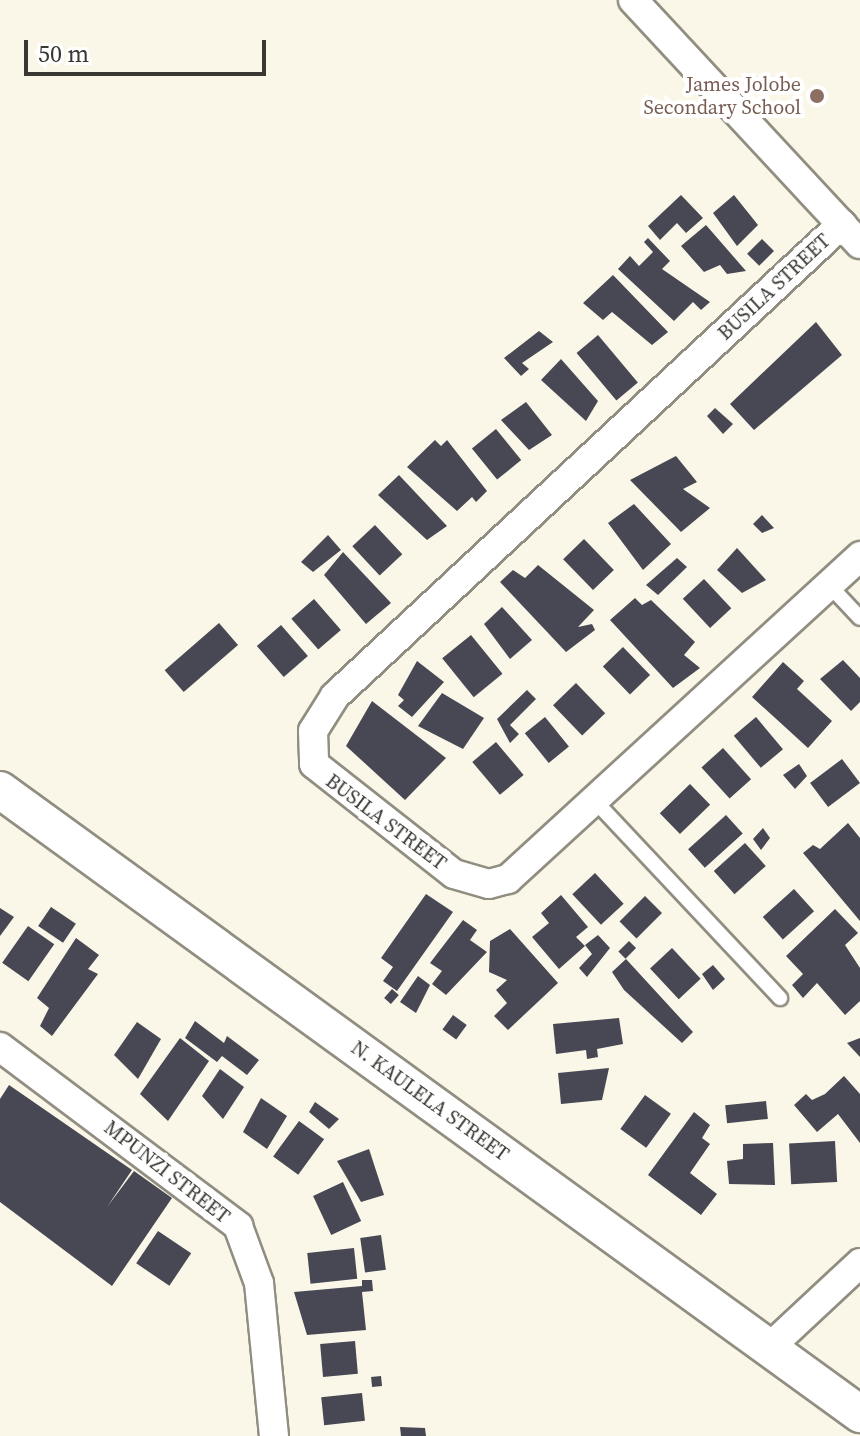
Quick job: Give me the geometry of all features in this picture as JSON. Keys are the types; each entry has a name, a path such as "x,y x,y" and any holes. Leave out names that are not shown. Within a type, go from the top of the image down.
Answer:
{"street":[{"path":"633,0 851,234"},
{"name":"BUSILA STREET","path":"851,234 335,696 313,731 310,746 322,775 472,882 508,879 596,802 860,556"},
{"name":"N. KAULELA STREET","path":"0,790 860,1414"},
{"name":"MPUNZI STREET","path":"0,1047 238,1226 259,1283 274,1436"},
{"path":"770,1347 860,1263"}],"lane":[{"path":"829,585 860,618"},
{"path":"596,802 780,998"}],"building":[{"path":"681,195 703,218 686,233 677,223 660,240 648,226"},
{"path":"734,195 758,225 737,246 713,213"},
{"path":"706,225 746,271 727,274 720,265 704,272 681,246"},
{"path":"648,238 670,261 662,269 710,302 701,310 693,302 674,321 618,269 630,256 639,266 653,252 644,242"},
{"path":"762,239 774,251 759,266 747,254"},
{"path":"613,275 668,332 652,345 612,312 603,320 583,303"},
{"path":"816,322 842,355 754,430 730,404"},
{"path":"539,331 553,342 522,363 529,369 521,376 504,358"},
{"path":"598,335 638,382 616,400 577,353"},
{"path":"561,359 598,401 586,421 541,380"},
{"path":"526,402 552,435 529,450 501,420"},
{"path":"715,408 733,424 723,434 707,416"},
{"path":"496,429 521,460 497,480 472,449"},
{"path":"435,440 441,446 447,440 487,491 476,502 472,497 457,511 407,467"},
{"path":"676,456 697,482 683,489 710,508 681,532 630,480"},
{"path":"399,475 447,526 427,540 378,495"},
{"path":"634,504 671,544 643,570 608,523"},
{"path":"762,515 774,528 762,533 753,524"},
{"path":"375,525 402,554 380,575 352,546"},
{"path":"328,535 341,550 313,572 301,562"},
{"path":"584,539 614,570 593,590 563,559"},
{"path":"737,548 766,580 742,593 717,570"},
{"path":"343,552 391,603 366,624 324,575"},
{"path":"677,558 687,567 658,595 646,585"},
{"path":"538,565 594,610 578,627 592,624 595,630 566,652 500,582 513,570 525,578"},
{"path":"704,579 731,608 710,628 683,599"},
{"path":"635,598 642,605 651,600 695,642 684,655 700,668 673,688 610,620"},
{"path":"314,599 341,630 318,650 291,619"},
{"path":"502,607 532,640 510,659 484,624"},
{"path":"219,623 238,645 184,692 165,670"},
{"path":"281,625 308,656 284,677 257,646"},
{"path":"471,635 502,674 474,697 442,658"},
{"path":"623,647 650,675 630,695 603,666"},
{"path":"843,660 860,678 860,702 851,711 820,679"},
{"path":"417,661 444,682 412,717 398,706 404,700 398,695"},
{"path":"783,662 804,681 797,689 832,721 808,748 752,697"},
{"path":"576,683 605,713 582,735 553,705"},
{"path":"527,690 536,699 510,725 519,734 510,743 497,719"},
{"path":"442,693 484,718 463,749 418,726"},
{"path":"372,701 446,758 405,800 346,746"},
{"path":"545,717 569,747 549,763 525,733"},
{"path":"756,717 783,749 761,768 734,736"},
{"path":"496,742 524,775 500,795 472,762"},
{"path":"723,748 751,779 730,799 701,767"},
{"path":"842,759 860,783 828,807 810,783"},
{"path":"799,764 807,776 795,789 783,775"},
{"path":"690,784 710,805 680,834 660,813"},
{"path":"726,815 743,834 705,868 688,849"},
{"path":"848,823 860,838 860,921 803,853 813,845 820,849"},
{"path":"763,828 770,838 761,850 753,839"},
{"path":"745,843 766,866 735,894 714,871"},
{"path":"595,873 624,904 601,925 572,894"},
{"path":"794,889 814,911 783,939 763,917"},
{"path":"426,894 453,912 397,991 383,981 393,967 381,958"},
{"path":"561,895 588,927 576,937 585,946 559,969 532,937 549,923 541,913"},
{"path":"645,896 662,913 637,938 620,921"},
{"path":"51,907 76,924 63,943 38,926"},
{"path":"0,908 14,917 0,936"},
{"path":"835,909 858,933 845,945 860,968 860,1001 845,1015 817,983 803,998 792,985 803,974 786,956"},
{"path":"463,920 477,930 470,940 487,952 446,995 432,984 442,971 430,963"},
{"path":"28,926 54,944 28,981 2,963"},
{"path":"510,929 558,983 508,1030 494,1016 507,1003 496,990 507,980 489,972 490,941"},
{"path":"598,935 610,948 587,977 579,968 592,954 585,945"},
{"path":"76,938 99,955 88,969 98,974 52,1036 40,1026 49,1008 37,998"},
{"path":"629,941 636,948 625,959 618,952"},
{"path":"672,948 701,979 679,999 650,968"},
{"path":"626,959 693,1032 682,1043 624,990 612,972"},
{"path":"713,965 725,979 713,990 702,974"},
{"path":"418,976 430,985 416,1013 400,1002"},
{"path":"392,989 399,995 391,1004 384,998"},
{"path":"453,1015 467,1025 456,1040 442,1030"},
{"path":"619,1018 623,1044 597,1049 598,1057 587,1059 586,1050 556,1054 553,1024"},
{"path":"195,1021 224,1043 227,1036 259,1060 247,1075 222,1056 217,1062 185,1038"},
{"path":"137,1022 161,1039 138,1079 114,1055"},
{"path":"180,1038 209,1061 168,1121 140,1094"},
{"path":"860,1038 860,1057 847,1043"},
{"path":"609,1068 602,1100 561,1104 558,1073"},
{"path":"220,1069 244,1087 223,1119 202,1096"},
{"path":"844,1076 860,1094 860,1143 838,1114 817,1132 794,1105 806,1094 812,1100 825,1094"},
{"path":"9,1085 132,1170 107,1207 134,1171 172,1198 112,1286 0,1202 0,1099"},
{"path":"645,1095 671,1114 646,1148 620,1129"},
{"path":"261,1098 287,1116 267,1149 243,1132"},
{"path":"766,1101 768,1119 727,1123 725,1105"},
{"path":"315,1102 339,1119 329,1129 309,1112"},
{"path":"694,1112 710,1125 702,1138 710,1144 690,1173 717,1194 701,1215 648,1175"},
{"path":"299,1121 324,1139 298,1175 273,1157"},
{"path":"835,1141 837,1182 791,1184 789,1143"},
{"path":"773,1143 775,1185 729,1184 727,1161 743,1159 743,1144"},
{"path":"369,1149 384,1195 361,1202 337,1161"},
{"path":"343,1182 361,1221 331,1235 313,1196"},
{"path":"158,1231 191,1253 169,1286 136,1263"},
{"path":"381,1235 386,1270 365,1273 360,1238"},
{"path":"354,1248 357,1279 310,1284 307,1253"},
{"path":"362,1280 372,1280 373,1291 362,1292 366,1330 307,1335 294,1292 362,1286"},
{"path":"355,1341 358,1374 323,1377 320,1344"},
{"path":"381,1376 382,1386 372,1387 371,1377"},
{"path":"362,1393 365,1421 324,1425 321,1397"},
{"path":"400,1427 425,1428 426,1436 401,1436"}],"place":[{"name":"James Jolobe Secondary School","path":"817,96"}]}
